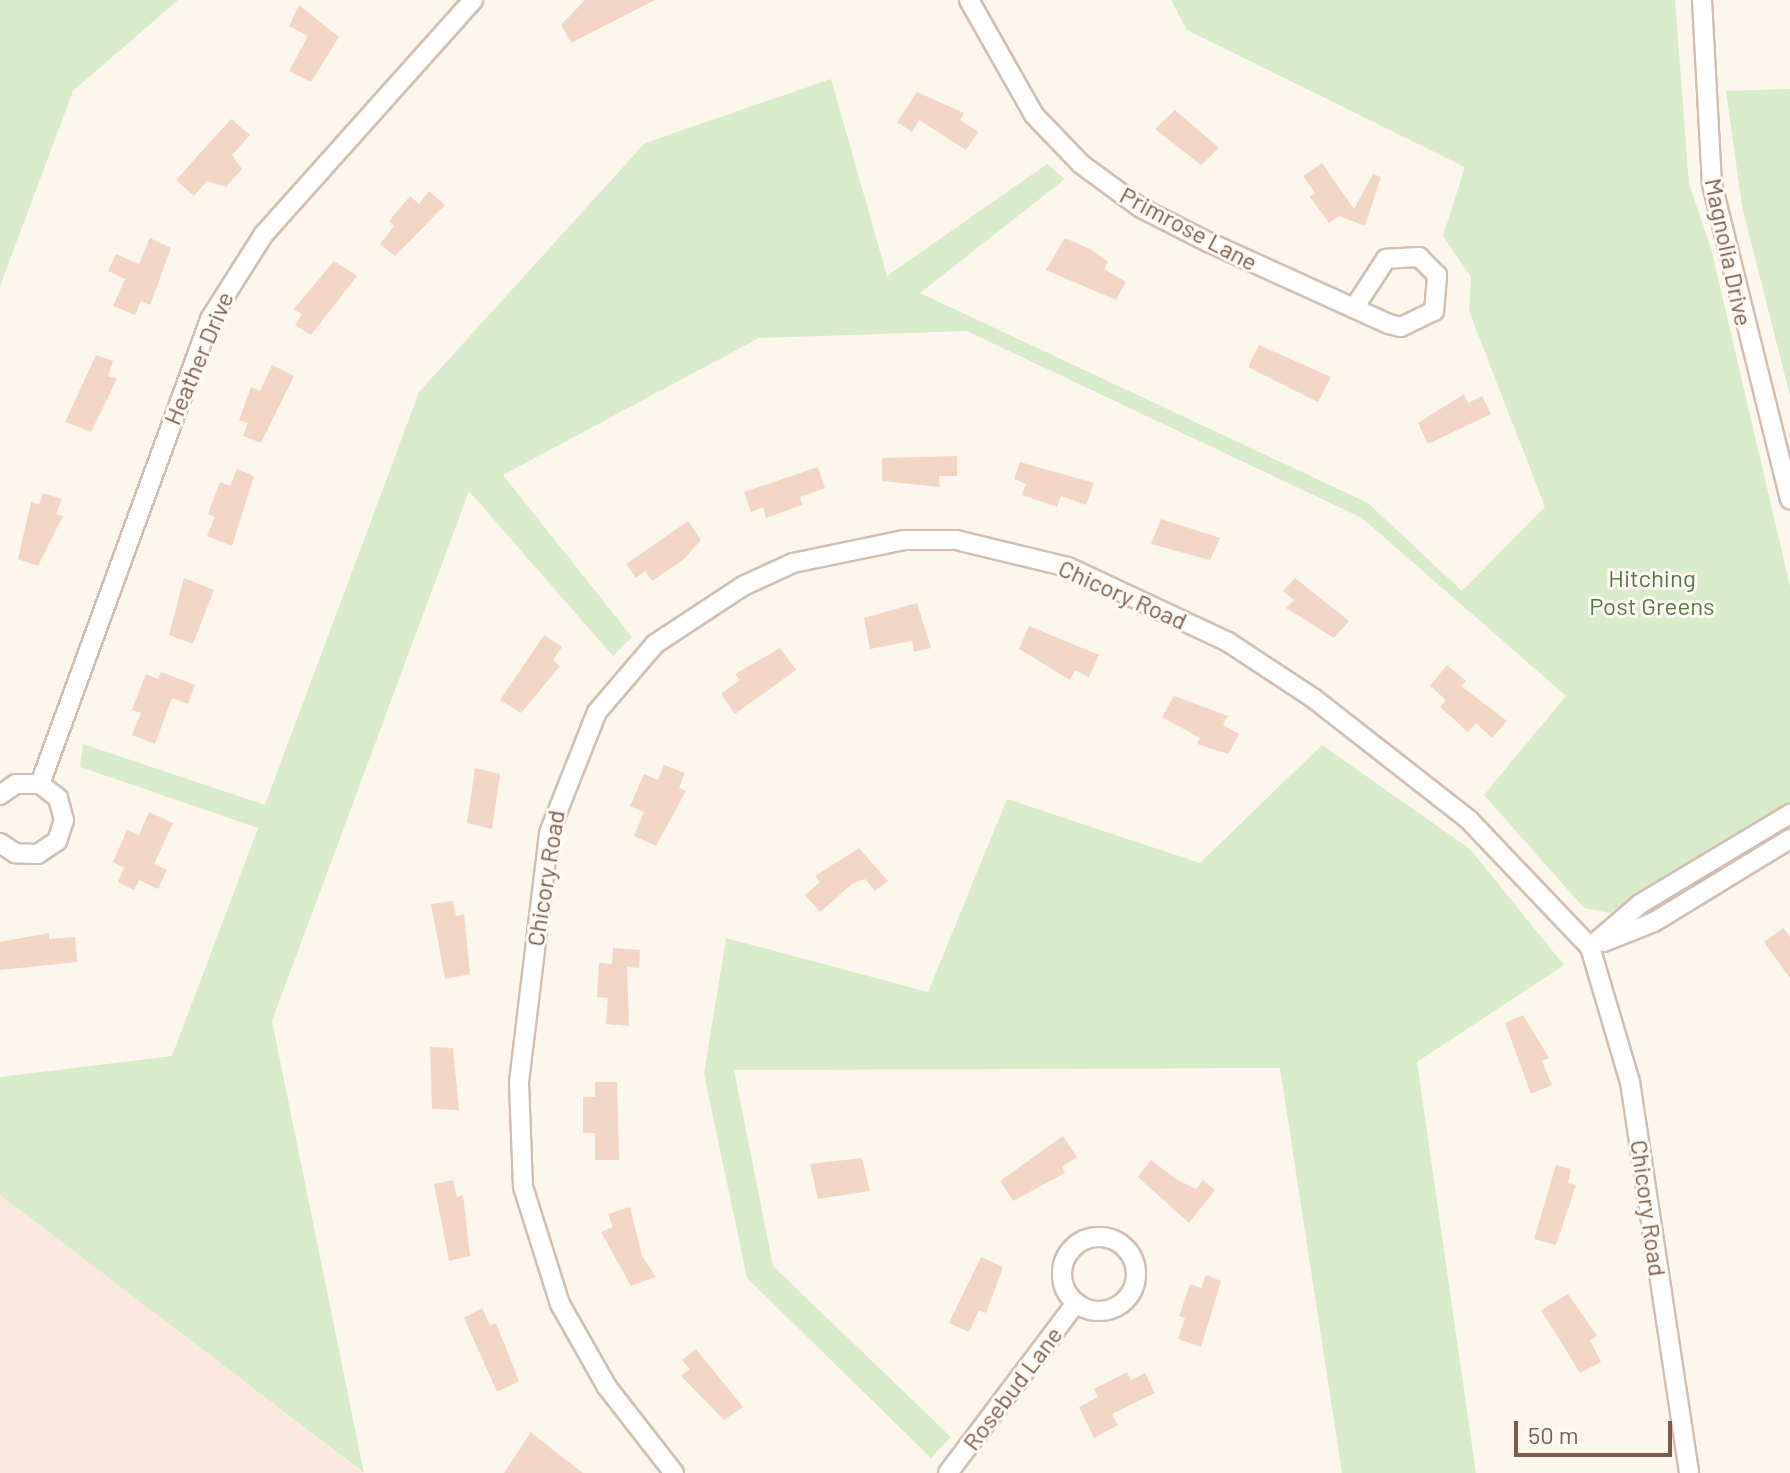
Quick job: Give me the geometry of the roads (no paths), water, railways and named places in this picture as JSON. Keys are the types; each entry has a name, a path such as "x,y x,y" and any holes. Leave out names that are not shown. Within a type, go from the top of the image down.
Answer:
{"street":[{"name":"Heather Drive","path":"40,784 210,319 264,234 473,0"},
{"name":"Primrose Lane","path":"969,0 1016,91 1081,164 1172,225 1354,308 1414,326 1434,311 1437,275 1419,257 1386,259 1354,308"},
{"name":"Magnolia Drive","path":"1702,0 1712,184 1790,499"},
{"name":"Chicory Road","path":"674,1473 607,1387 543,1263 523,1187 519,1082 546,847 578,746 623,677 655,644 743,586 793,563 904,540 1013,550 1121,589 1228,642 1367,737 1469,820 1590,947 1630,1082 1689,1473"},
{"path":"0,795 16,784 40,784 64,812 57,841 30,855 0,843"},
{"path":"1590,947 1640,904 1790,814"},
{"path":"1590,947 1654,922 1790,839"},
{"name":"Rosebud Lane","path":"1094,1238 1125,1249 1136,1274 1127,1299 1102,1311 1076,1303 1063,1273 1072,1250 1094,1238"},
{"name":"Rosebud Lane","path":"948,1473 1076,1303"}],"park label":[{"name":"Hitching Post Greens","path":"1652,592"}]}
